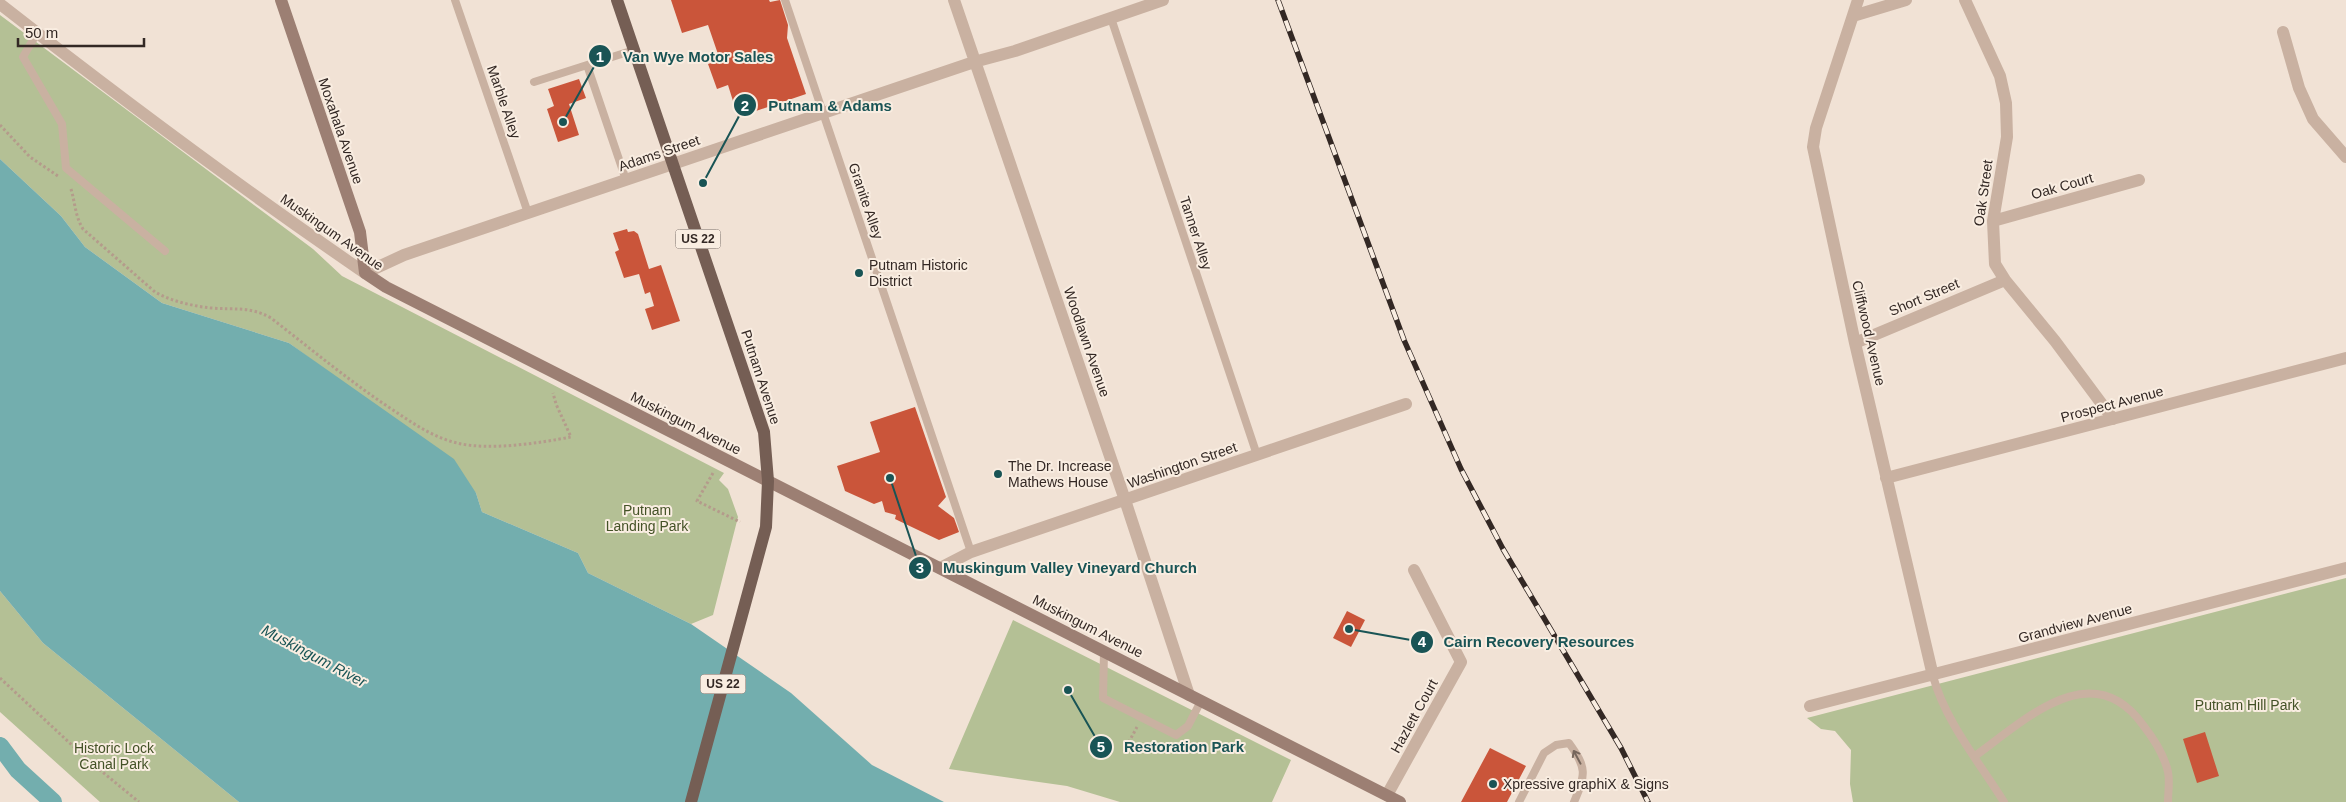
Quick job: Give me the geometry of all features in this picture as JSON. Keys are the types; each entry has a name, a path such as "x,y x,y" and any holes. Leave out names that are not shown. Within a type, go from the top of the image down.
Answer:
{"main road":[{"name":"Putnam Avenue","path":"617,0 764,432 768,481 766,527 691,802"}],"street":[{"name":"Moxahala Avenue","path":"281,0 360,232 365,273"},
{"name":"Woodlawn Avenue","path":"954,0 1125,500 1189,695"},
{"name":"Adams Street","path":"365,273 404,255 1163,0"},
{"name":"Cliffwood Avenue","path":"1858,0 1816,128 1813,147 1855,343 1933,676"},
{"path":"1853,16 1906,0"},
{"name":"Oak Street","path":"1965,0 2000,76 2006,103 2007,137 1993,221 1995,264 2005,280 2055,341 2113,419"},
{"name":"Muskingum Avenue","path":"0,4 297,227 386,286 1400,802"},
{"path":"2283,32 2299,88 2313,119 2346,157"},
{"name":"Oak Court","path":"1993,221 2139,180"},
{"name":"Short Street","path":"1855,343 2005,280"},
{"name":"Prospect Avenue","path":"1886,478 2346,358"},
{"name":"Washington Street","path":"940,568 971,552 1406,404"},
{"name":"Grandview Avenue","path":"1810,706 1933,676 2346,568"},
{"name":"Hazlett Court","path":"1387,795 1461,662 1414,570"}],"lane":[{"name":"Marble Alley","path":"455,0 528,213"},
{"name":"Granite Alley","path":"785,0 971,552"},
{"name":"Tanner Alley","path":"1111,18 1257,455"},
{"path":"37,33 23,57 62,124 66,168 165,250"},
{"path":"534,82 634,50"},
{"path":"587,65 626,180"},
{"path":"1104,652 1103,698 1142,718 1176,735 1188,726 1201,701"},
{"path":"1933,676 1942,702 2004,802"},
{"path":"1975,756 2032,714 2060,698 2084,692 2110,696 2133,711 2156,743 2169,772 2168,802"},
{"path":"1519,802 1544,753 1556,745 1569,743 1581,759 1584,779 1574,802"}],"path":[{"path":"0,125 42,168 61,178"},
{"path":"66,183 70,187 76,203 77,219 83,229 155,292 163,297 202,306 258,310 272,318 344,377 421,428 440,438 458,443 484,445 571,436 553,393"},
{"path":"712,473 697,501 740,522"},
{"path":"0,678 88,761 139,802"},
{"path":"1124,751 1142,718"}],"green space":[{"name":"Putnam Landing Park","path":"0,15 313,249 342,276 724,473 719,480 728,489 738,517 713,615 691,624 588,573 578,553 482,512 476,493 330,373 289,343 162,303 85,247 61,216 0,159"},
{"name":"Putnam Hill Park","path":"2346,578 2346,802 1853,802 1850,784 1851,750 1835,731 1821,729 1807,718"},
{"name":"Historic Lock Canal Park","path":"0,591 43,643 239,802 100,802 0,712"},
{"path":"1013,620 1291,760 1272,802 1120,802 1067,786 949,769"}],"water":[{"path":"0,159 61,216 85,247 162,303 289,343 454,459 476,493 482,512 578,553 588,573 691,624 791,693 872,765 944,802 239,802 43,643 0,591"}],"building":[{"path":"671,0 769,0 770,2 780,0 788,25 787,38 806,94 738,117 728,85 717,89 708,64 720,60 708,25 682,33"},
{"path":"579,79 586,98 569,104 579,135 558,142 547,109 554,106 548,89"},
{"path":"627,229 628,232 634,231 638,234 649,269 661,265 680,321 652,330 645,309 654,306 650,292 645,294 639,274 624,278 615,252 619,250 613,233"},
{"path":"915,407 946,497 938,506 954,518 959,532 939,540 895,519 896,515 885,512 882,501 874,504 845,491 837,466 880,452 870,422"},
{"path":"1347,611 1365,620 1351,647 1333,638"},
{"path":"2205,732 2219,776 2197,783 2183,739"},
{"name":"Xpressive graphiX & Signs","path":"1490,748 1526,766 1507,802 1461,802"}],"waterway":[{"name":"Muskingum River","path":"0,746 18,770 53,802"}],"railway":[{"path":"1278,0 1404,340 1461,469 1503,549 1621,748 1648,802"}],"place":[{"name":"Van Wye Motor Sales","path":"563,122"},
{"name":"Putnam & Adams","path":"703,183"},
{"name":"Putnam Historic District","path":"859,273"},
{"name":"The Dr. Increase Mathews House","path":"998,474"},
{"name":"Muskingum Valley Vineyard Church","path":"890,478"},
{"name":"Cairn Recovery Resources","path":"1349,629"},
{"name":"Restoration Park","path":"1068,690"},
{"name":"Xpressive graphiX & Signs","path":"1493,784"}]}
